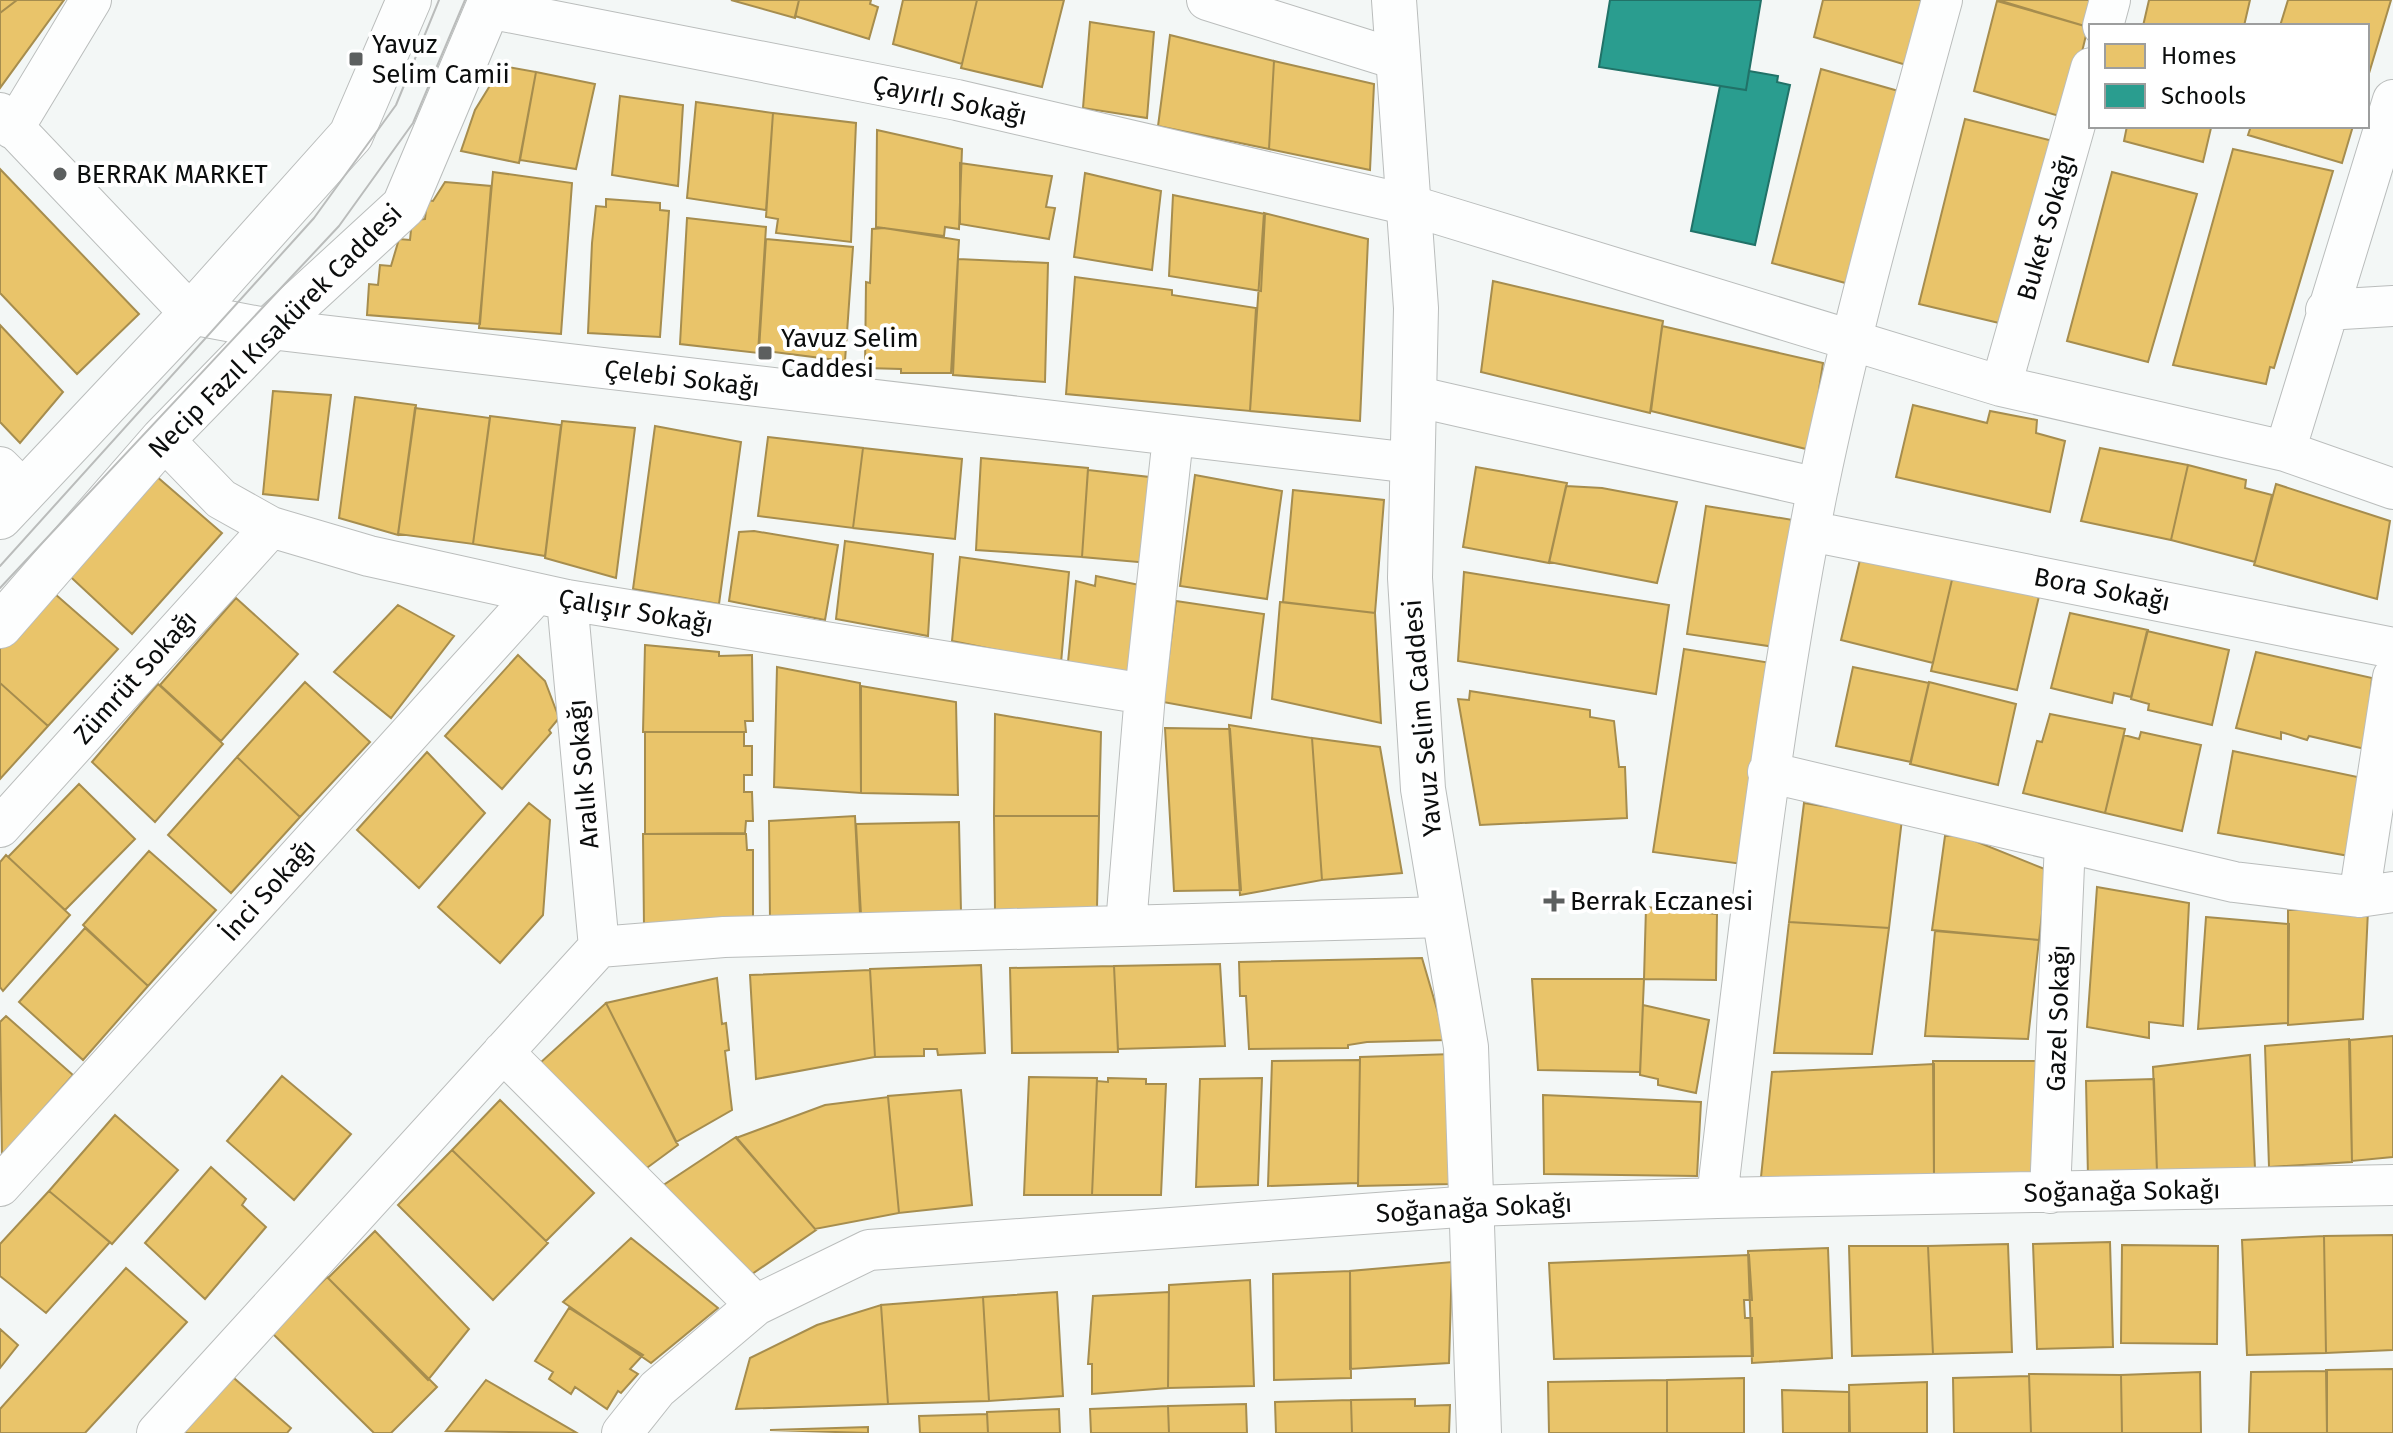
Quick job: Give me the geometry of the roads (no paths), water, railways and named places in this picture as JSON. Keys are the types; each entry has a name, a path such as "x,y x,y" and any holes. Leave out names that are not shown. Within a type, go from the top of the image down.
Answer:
{"street":[{"path":"91,0 7,121 191,314"},
{"path":"8,492 191,314 351,135 409,0"},
{"path":"1207,0 1399,60"},
{"name":"Yavuz Selim Caddesi","path":"1394,0 1416,308 1410,578 1423,789 1466,1047 1479,1433"},
{"path":"1717,1198 1768,772 1818,488 1850,340 1942,0"},
{"path":"2104,24 2110,0"},
{"name":"Çayırlı Sokağı","path":"490,4 957,100 1409,205 2001,386 2285,451 2393,489"},
{"name":"Necip Fazıl Kısakürek Caddesi","path":"0,626 163,439 270,329 404,206 490,4"},
{"name":"Buket Sokağı","path":"2001,386 2089,75"},
{"path":"2285,451 2393,100"},
{"path":"2326,310 2393,306"},
{"name":"Çelebi Sokağı","path":"191,314 270,329 1412,463"},
{"path":"1414,396 1818,488"},
{"path":"1126,925 1145,694 1173,437"},
{"name":"Çalışır Sokağı","path":"163,439 221,499 271,527 369,556 551,597 1145,694"},
{"name":"Zümrüt Sokağı","path":"0,827 271,527"},
{"name":"Bora Sokağı","path":"1810,531 2393,648"},
{"name":"Aralık Sokağı","path":"551,597 599,947"},
{"name":"İnci Sokağı","path":"0,1186 551,597"},
{"path":"1768,772 2234,882 2376,895 2393,677"},
{"name":"Gazel Sokağı","path":"2050,1193 2065,842"},
{"path":"157,1433 599,947 724,937 1445,917"},
{"path":"503,1052 756,1305"},
{"name":"Soğanağa Sokağı","path":"622,1433 657,1389 756,1305 869,1250 1473,1206 1717,1198 2393,1185"}],"tram line":[{"path":"0,566 314,218 396,105 439,0"},
{"path":"0,588 339,226 413,123 465,0"}],"place":[{"name":"Yavuz Selim Camii","path":"356,59"},
{"name":"BERRAK MARKET","path":"60,174"},
{"name":"Yavuz Selim Caddesi","path":"765,353"},
{"name":"Berrak Eczanesi","path":"1554,901"}]}
